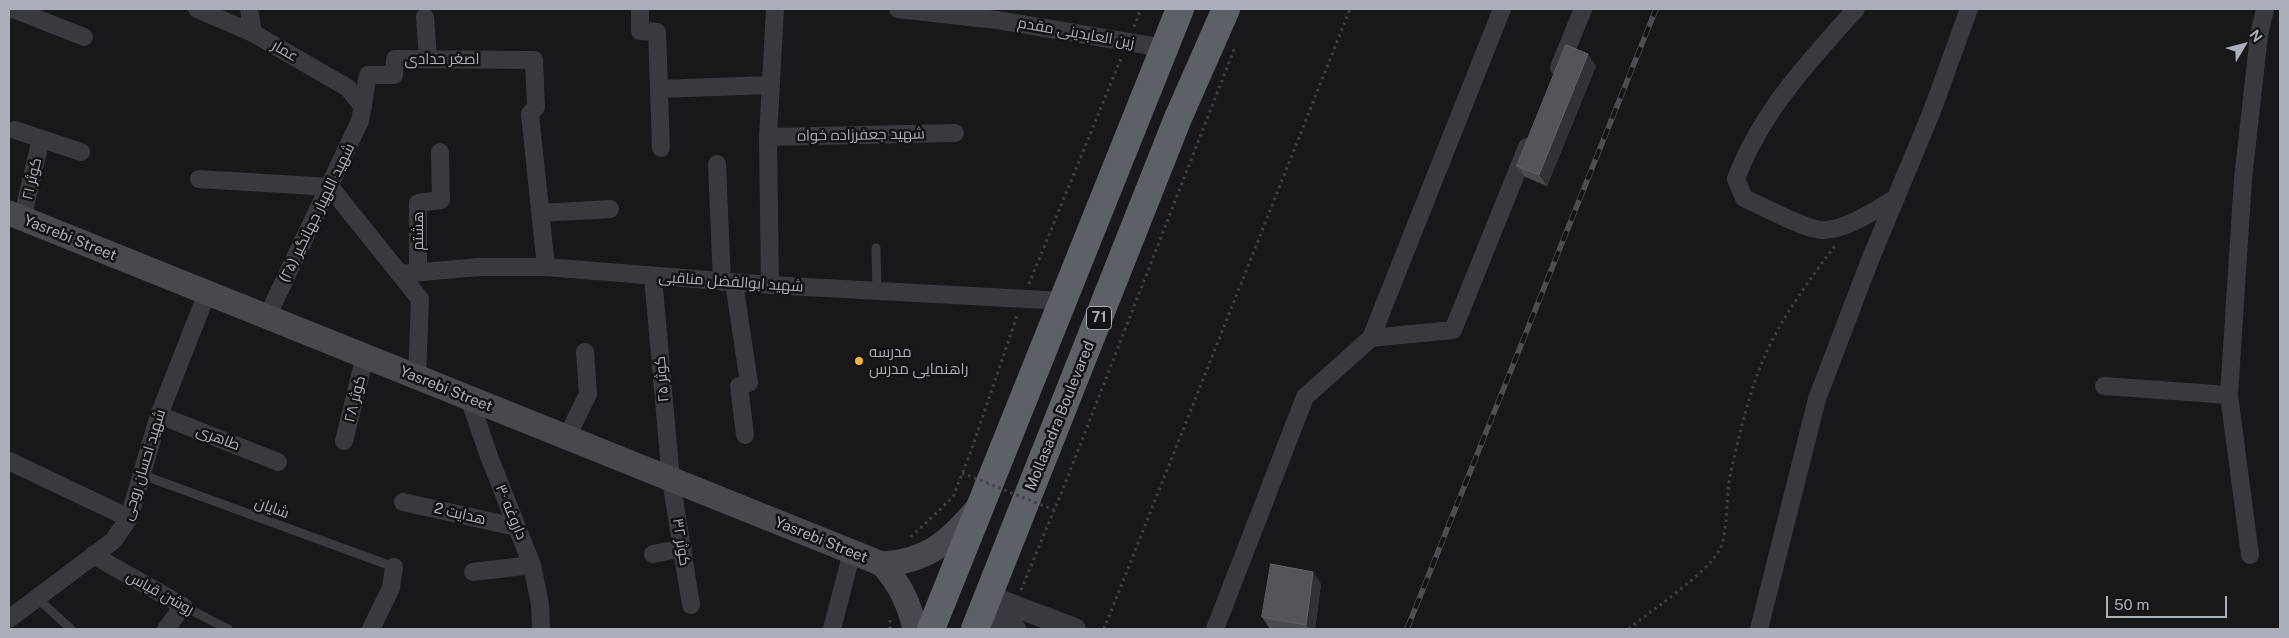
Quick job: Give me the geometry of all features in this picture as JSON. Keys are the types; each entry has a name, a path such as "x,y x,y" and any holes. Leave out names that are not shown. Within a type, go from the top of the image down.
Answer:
{"highway":[{"path":"1179,11 1184,24 1194,31 1207,32 1226,27"},
{"path":"931,629 1179,11"},
{"name":"Mollasadra Boulevared","path":"981,613 1178,118 1226,27"},
{"path":"1143,101 1154,97 1165,100 1174,107 1178,118"}],"main road":[{"name":"Yasrebi Street","path":"16,216 882,564"},
{"path":"882,564 903,564 940,547 958,532 981,504"},
{"path":"882,564 897,580 904,593 915,629"}],"street":[{"path":"13,9 84,37"},
{"name":"عمار","path":"197,9 253,33 348,88 363,107"},
{"path":"249,9 253,33"},
{"path":"640,9 640,31 657,32 660,148"},
{"path":"770,285 768,136 775,9"},
{"name":"زین العابدینی مقدم","path":"898,9 998,14 1164,48"},
{"path":"1215,629 1305,397 1371,338 1502,9"},
{"path":"1553,82 1583,9"},
{"path":"1856,9 1782,93 1747,149 1736,179 1744,198 1783,217 1823,230 1853,223 1896,198"},
{"path":"1759,629 1817,399 1932,111 1969,9"},
{"path":"2250,555 2229,395 2243,179 2258,35 2265,9"},
{"path":"425,17 428,59"},
{"name":"اصغر حدادی","path":"363,107 368,75 394,75 395,58 534,60 536,107 530,114 541,213"},
{"path":"659,89 770,86"},
{"name":"شهید اللهیار جهانگیر (۲۵)","path":"267,317 330,187 360,121 363,107"},
{"path":"1371,338 1453,330 1534,128"},
{"name":"کوثر ۲۱","path":"15,130 81,152"},
{"name":"شهید جعفرزاده خواه","path":"768,136 955,133"},
{"name":"کوثر ۲۱","path":"16,216 41,139"},
{"name":"هشتم","path":"418,271 418,203 442,200 440,152"},
{"path":"716,164 728,282 749,383 739,386 745,435"},
{"path":"199,179 330,187 420,299 417,377"},
{"path":"546,267 541,213 610,209"},
{"name":"شهید ابوالفضل مناقبی","path":"400,274 495,266 546,267 770,285 1063,301"},
{"name":"کوثر ۲۵","path":"653,277 671,480"},
{"name":"شهید احسان روحی","path":"9,621 113,541 129,518 140,474 159,415 207,293"},
{"path":"567,438 588,394 585,352"},
{"name":"کوثر ۲۸","path":"344,441 365,356"},
{"path":"2104,386 2229,395"},
{"name":"داروغه ۳۰","path":"469,398 516,527 532,564 540,604 541,629"},
{"name":"طاهری","path":"159,415 278,462"},
{"path":"9,460 129,518"},
{"name":"کوثر ۳۲","path":"671,480 691,605"},
{"name":"هدایت 2","path":"403,502 516,527"},
{"path":"653,554 682,548"},
{"path":"832,629 852,552"},
{"name":"روشن قیاس","path":"93,555 183,606"},
{"path":"473,572 532,564"},
{"path":"370,629 390,588 394,567"},
{"path":"166,629 183,606"},
{"path":"981,613 1014,606 1075,629"},
{"path":"981,613 1015,629"},
{"path":"9,621 16,629"}],"lane":[{"path":"876,248 877,291"},
{"name":"شایان","path":"140,474 394,567"},
{"path":"37,598 71,629"},
{"name":"روشن قیاس","path":"183,606 228,629"}],"path":[{"path":"910,538 953,497 1023,299 1141,9"},
{"path":"1104,629 1350,9"},
{"path":"1014,606 1054,510 1226,27"},
{"path":"1629,629 1708,564 1720,549 1725,532 1729,478 1751,393 1769,347 1828,255 1853,223"},
{"path":"962,473 1054,510"}],"building":[{"path":"1566,45 1588,54 1539,175 1517,166"},
{"path":"1271,564 1313,572 1306,625 1262,617"}],"railway":[{"path":"1407,629 1656,9"}],"place":[{"name":"مدرسه راهنمایی مدرس","path":"859,361"}]}
